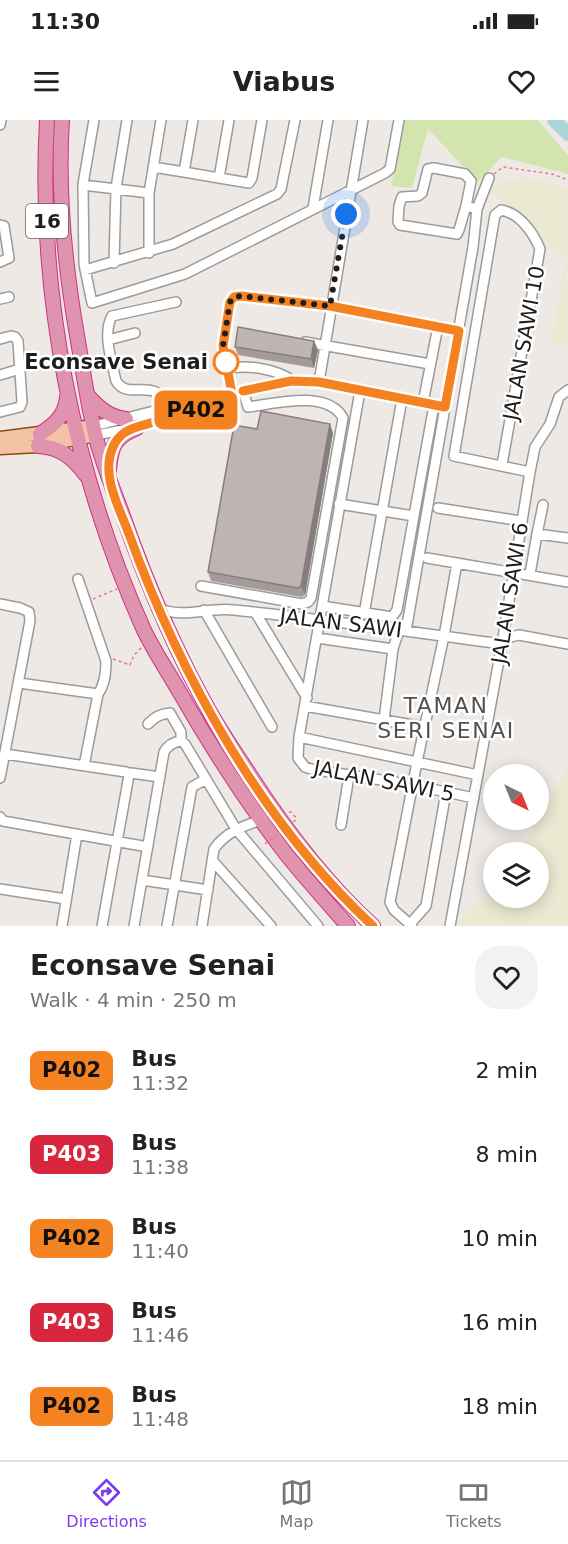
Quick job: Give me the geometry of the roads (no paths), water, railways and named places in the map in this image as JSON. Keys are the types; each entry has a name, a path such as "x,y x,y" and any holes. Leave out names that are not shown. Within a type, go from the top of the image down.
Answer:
{"highway":[{"name":"16","path":"48,120 45,152 47,228 56,322 68,392 88,479 126,586 150,641 197,724 292,861 348,926"},
{"name":"16","path":"62,120 60,155 62,219 69,289 88,396 95,431 109,477 157,608 211,715 279,819 329,880 373,926"},
{"path":"68,392 62,416 39,440 69,455 88,479"},
{"path":"88,396 103,411 131,423 113,447 109,477"}],"main road":[{"path":"0,448 95,431"},
{"path":"0,438 39,440"}],"street":[{"path":"0,124 1,120"},
{"path":"94,120 83,185 85,270 91,301 95,303 185,274 390,169 399,120"},
{"path":"114,263 116,188 127,120"},
{"path":"149,253 149,193 161,120"},
{"path":"183,172 193,120"},
{"path":"219,175 229,120"},
{"path":"153,167 219,175 251,182 262,120"},
{"path":"85,270 149,253 173,244 277,194 281,189 295,120"},
{"path":"313,208 328,120"},
{"path":"319,382 363,120"},
{"path":"428,169 446,170 469,177 471,181 466,206 457,234 400,225 398,222 402,197 418,196 422,193 428,169"},
{"path":"384,720 393,649 403,630 459,331 477,209 489,178"},
{"path":"83,185 149,193"},
{"path":"466,206 477,209"},
{"name":"JALAN SAWI 10","path":"501,210 512,214 529,229 540,249 502,465 454,456 495,215 501,210"},
{"path":"0,225 4,226 4,260"},
{"path":"231,411 232,394 223,346 230,302 234,297 330,306 459,331"},
{"path":"162,409 158,396 151,390 132,391 120,386 116,381 108,340 108,323 112,316 176,302"},
{"path":"226,326 237,328"},
{"path":"423,403 438,326"},
{"path":"108,340 135,333"},
{"path":"0,339 11,336 18,341 22,405 0,412"},
{"path":"292,339 430,364"},
{"path":"227,369 240,366 284,374 293,381"},
{"path":"0,375 20,369"},
{"path":"95,431 131,423 162,409 218,394 232,394 293,381 319,382 445,407"},
{"name":"JALAN SAWI 6","path":"450,926 502,642 530,472 536,447 550,424 560,397 568,390"},
{"path":"201,586 306,603 311,598 343,417 332,405 309,400 248,407 243,391"},
{"path":"360,391 299,737 478,775"},
{"path":"95,431 220,402 232,394"},
{"path":"364,614 402,399"},
{"path":"322,606 364,614 392,616 398,610 434,405"},
{"path":"502,465 530,472"},
{"path":"339,504 414,516"},
{"path":"530,574 543,505"},
{"path":"438,508 521,521"},
{"path":"324,525 335,527"},
{"path":"537,534 568,538"},
{"path":"427,558 568,582"},
{"path":"446,792 426,906 411,925 394,910 390,902 458,563"},
{"path":"78,579 106,661 105,680 98,694 84,766"},
{"path":"0,604 29,612 30,621 20,683 4,748 0,778"},
{"name":"JALAN SAWI","path":"157,608 181,614 217,608 502,642 519,635 568,644"},
{"path":"204,610 272,727"},
{"path":"255,612 306,702 424,727"},
{"path":"170,634 172,625 181,614"},
{"path":"317,638 393,649"},
{"path":"20,683 98,694"},
{"path":"148,724 156,717 170,713 181,732 181,741"},
{"name":"JALAN SAWI 5","path":"299,737 298,758 305,767 474,798"},
{"path":"134,926 167,748 175,741 181,741 185,744 236,830 318,926"},
{"path":"4,748 84,766 126,772"},
{"path":"102,926 129,775 131,773 160,777"},
{"path":"341,825 349,776"},
{"path":"167,926 192,787 206,779"},
{"path":"0,817 3,820 148,847"},
{"path":"205,926 214,849 222,838 261,819"},
{"path":"62,926 77,834"},
{"path":"212,860 270,926"},
{"path":"142,880 208,890"},
{"path":"0,889 66,899"}],"waterway":[{"path":"554,120 568,134"}],"place":[{"name":"Econsave Senai","path":"226,362"}],"district":[{"name":"TAMAN SERI SENAI","path":"446,718"}]}
